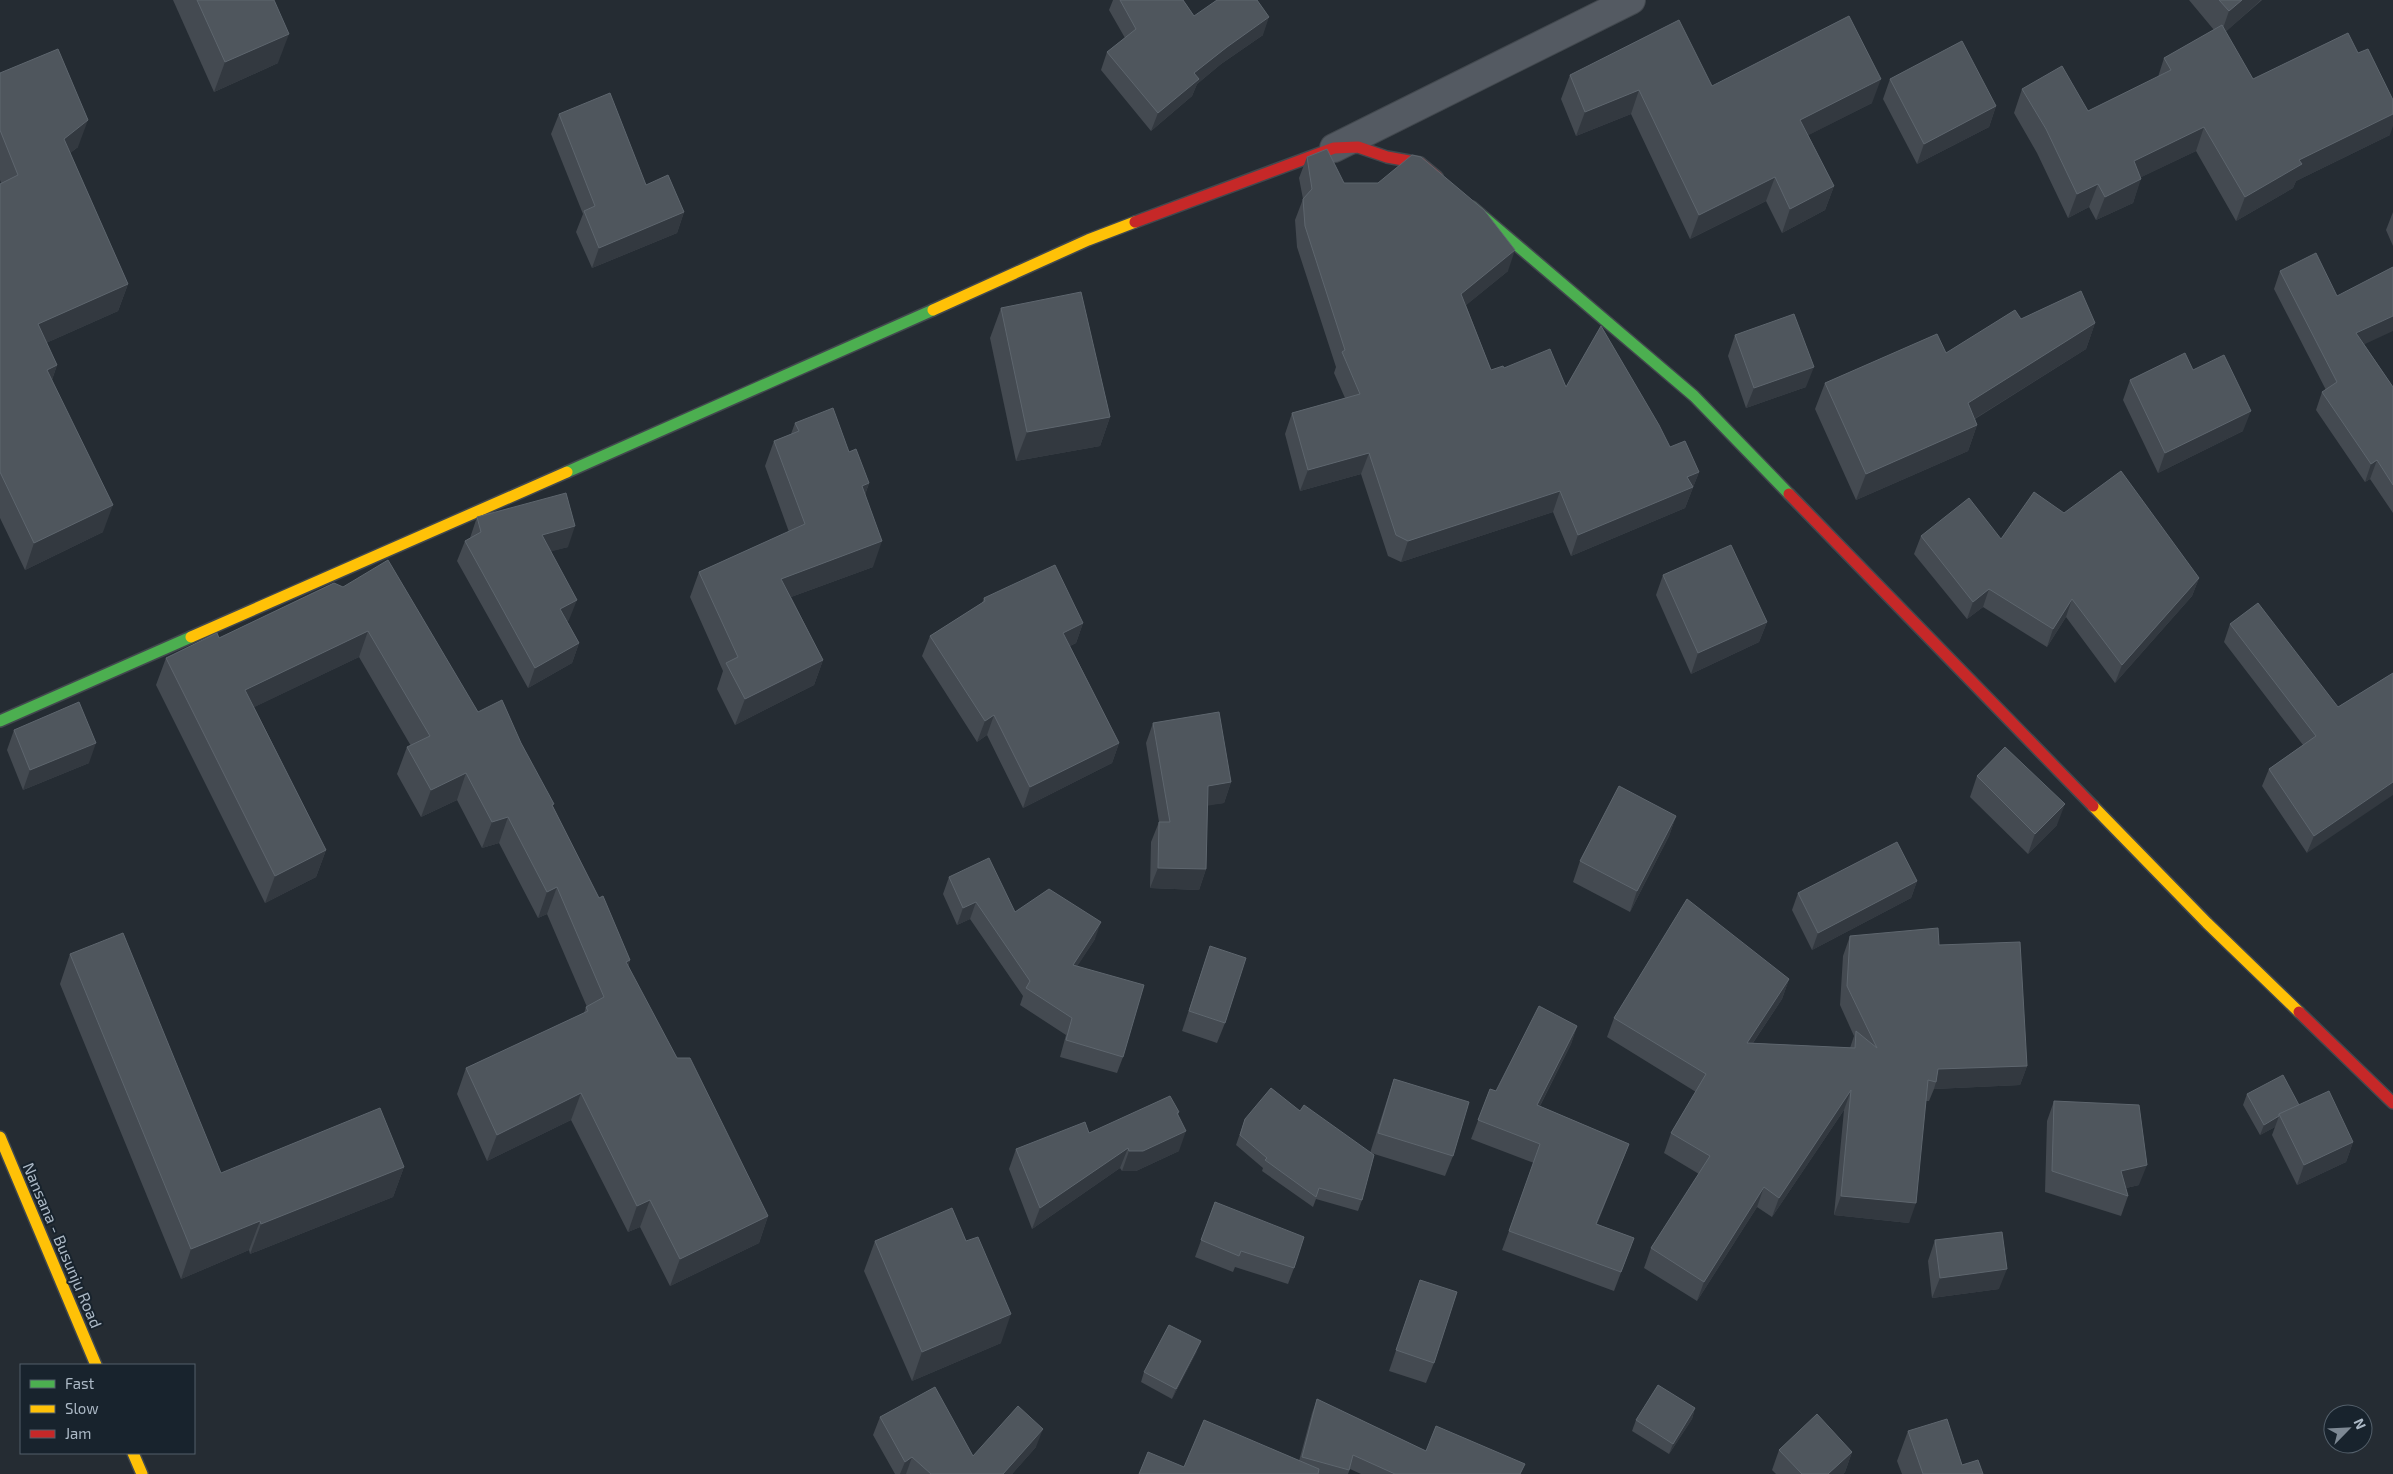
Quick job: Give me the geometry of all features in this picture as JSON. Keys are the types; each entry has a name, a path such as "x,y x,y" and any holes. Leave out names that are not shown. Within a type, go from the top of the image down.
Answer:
{"street":[{"path":"0,721 785,376 1088,240 1334,148 1631,0"},
{"path":"1334,148 1358,147 1387,157 1420,163 1443,182"},
{"path":"1466,202 1694,396 2207,923 2393,1102"},
{"name":"Nansana - Busunju Road","path":"0,1137 96,1364"},
{"path":"133,1454 142,1474"}],"building":[{"path":"197,0 274,0 289,34 225,62"},
{"path":"1120,0 1183,0 1194,16 1217,0 1257,0 1269,17 1194,73 1199,79 1158,113 1107,52 1136,29"},
{"path":"2219,0 2242,0 2229,11"},
{"path":"1849,16 1881,79 1800,120 1834,186 1790,209 1775,177 1699,215 1639,90 1585,112 1570,75 1679,20 1712,86"},
{"path":"2222,25 2253,79 2348,33 2358,53 2368,49 2393,100 2393,114 2299,160 2302,164 2245,197 2204,127 2134,161 2141,179 2105,197 2098,184 2077,194 2046,129 2022,89 2062,66 2088,111 2171,70 2164,58"},
{"path":"1962,41 1996,106 1924,144 1890,79"},
{"path":"58,49 88,120 64,139 128,284 38,324 57,365 47,370 113,505 34,543 0,472 0,184 18,175 0,130 0,73"},
{"path":"610,93 646,185 668,175 684,212 599,248 584,211 595,206 559,114"},
{"path":"1327,149 1344,183 1378,183 1412,155 1421,157 1484,210 1515,250 1461,294 1491,370 1503,366 1504,368 1550,349 1566,387 1601,326 1670,447 1685,441 1699,472 1687,477 1693,487 1578,535 1560,491 1408,541 1396,535 1369,453 1308,470 1292,413 1360,394 1342,352 1345,350 1305,226 1303,199 1312,189 1307,157"},
{"path":"2316,253 2337,296 2393,267 2393,316 2356,333 2393,387 2393,485 2377,460 2371,464 2322,392 2337,382 2280,271"},
{"path":"2081,291 2095,323 1968,403 1977,425 1866,474 1825,383 1937,334 1946,353 2015,310 2021,319"},
{"path":"1081,292 1110,417 1027,432 1001,308"},
{"path":"1794,314 1814,367 1754,388 1735,335"},
{"path":"2185,353 2193,370 2224,355 2251,411 2165,453 2130,380"},
{"path":"833,408 849,452 856,449 869,483 862,486 882,541 781,579 823,660 745,699 726,663 738,657 699,572 805,524 774,441 799,431 795,423"},
{"path":"2121,471 2199,578 2122,665 2072,599 2053,629 1989,589 1973,602 1921,536 1969,498 2001,539 2034,492 2064,513"},
{"path":"566,493 575,526 542,535 577,600 560,609 579,643 535,668 465,541 481,532 477,517"},
{"path":"1731,545 1767,622 1698,653 1663,575"},
{"path":"388,560 478,712 502,700 521,743 554,804 552,805 599,898 603,896 630,960 626,962 677,1058 690,1058 768,1216 680,1259 650,1200 637,1206 581,1093 497,1135 466,1068 588,1011 586,1007 604,997 557,887 547,892 508,817 492,822 466,773 431,790 407,747 430,736 368,631 245,690 326,850 275,876 166,658 217,633 219,638 334,583 343,587"},
{"path":"1055,565 1083,623 1063,633 1119,743 1030,787 994,715 985,721 930,636 985,601 984,598"},
{"path":"2258,603 2338,707 2393,673 2393,782 2314,836 2269,769 2316,736 2230,624"},
{"path":"79,702 96,743 30,770 14,730"},
{"path":"1219,712 1231,782 1208,786 1206,869 1158,868 1159,822 1170,822 1153,723"},
{"path":"2005,747 2065,804 2035,834 1977,776"},
{"path":"1619,786 1676,816 1637,891 1580,861"},
{"path":"1897,842 1917,881 1818,933 1798,893"},
{"path":"989,858 1015,912 1049,889 1101,922 1073,965 1144,985 1123,1057 1066,1040 1072,1018 1026,988 1030,981 976,902 963,908 949,877"},
{"path":"1687,899 1789,979 1747,1043 1855,1048 1856,1031 1877,1048 1847,986 1850,936 1938,928 1939,945 2020,942 2027,1066 1938,1069 1936,1082 1928,1080 1916,1203 1841,1196 1851,1090 1779,1198 1764,1187 1704,1282 1651,1248 1710,1156 1671,1133 1706,1074 1614,1018"},
{"path":"123,933 221,1173 380,1108 404,1167 261,1224 260,1221 191,1249 70,954"},
{"path":"1210,946 1246,958 1225,1023 1189,1011"},
{"path":"1539,1006 1577,1026 1537,1105 1629,1144 1596,1224 1634,1238 1621,1272 1509,1231 1540,1144 1478,1120 1490,1089 1496,1091"},
{"path":"2283,1075 2299,1105 2279,1114 2279,1116 2264,1125 2247,1094"},
{"path":"1394,1079 1469,1102 1453,1156 1378,1133"},
{"path":"1271,1088 1300,1111 1304,1105 1374,1155 1362,1200 1319,1188 1316,1197 1265,1160 1267,1158 1240,1135 1245,1119"},
{"path":"2329,1091 2353,1142 2304,1165 2279,1114"},
{"path":"1170,1096 1179,1112 1177,1113 1186,1131 1143,1151 1129,1151 1128,1148 1040,1208 1016,1149 1085,1122 1089,1133"},
{"path":"2054,1101 2139,1105 2147,1165 2121,1171 2128,1196 2052,1171"},
{"path":"1215,1202 1304,1237 1294,1268 1241,1251 1239,1256 1201,1240"},
{"path":"952,1208 966,1241 978,1237 1011,1314 922,1352 875,1241"},
{"path":"2002,1232 2007,1269 1940,1278 1935,1240"},
{"path":"1420,1280 1457,1292 1434,1363 1396,1350"},
{"path":"1169,1325 1201,1341 1176,1389 1144,1372"},
{"path":"1658,1385 1695,1408 1673,1444 1636,1420"},
{"path":"935,1387 973,1456 1018,1406 1043,1429 1003,1474 931,1474 912,1457 905,1462 880,1417"},
{"path":"1317,1399 1426,1451 1436,1426 1525,1464 1520,1474 1395,1474 1353,1455 1349,1470 1302,1457"},
{"path":"1817,1414 1852,1452 1828,1474 1802,1474 1779,1450"},
{"path":"1947,1419 1962,1465 1978,1460 1983,1474 1923,1474 1908,1431"},
{"path":"1204,1420 1319,1469 1318,1474 1139,1474 1148,1452 1184,1467"}],"traffic: fast":[{"path":"1472,207 1694,396 1789,494"},
{"path":"567,472 933,310"},
{"path":"0,721 191,637"}],"traffic: slow":[{"path":"933,310 1088,240 1135,222"},
{"path":"191,637 567,472"},
{"path":"2093,806 2207,923 2299,1012"},
{"path":"0,1137 96,1364"},
{"path":"133,1454 142,1474"}],"traffic: jam":[{"path":"1135,222 1334,148 1358,147 1387,157 1420,163 1437,177"},
{"path":"1789,494 2093,806"},
{"path":"2299,1012 2393,1103"}]}
